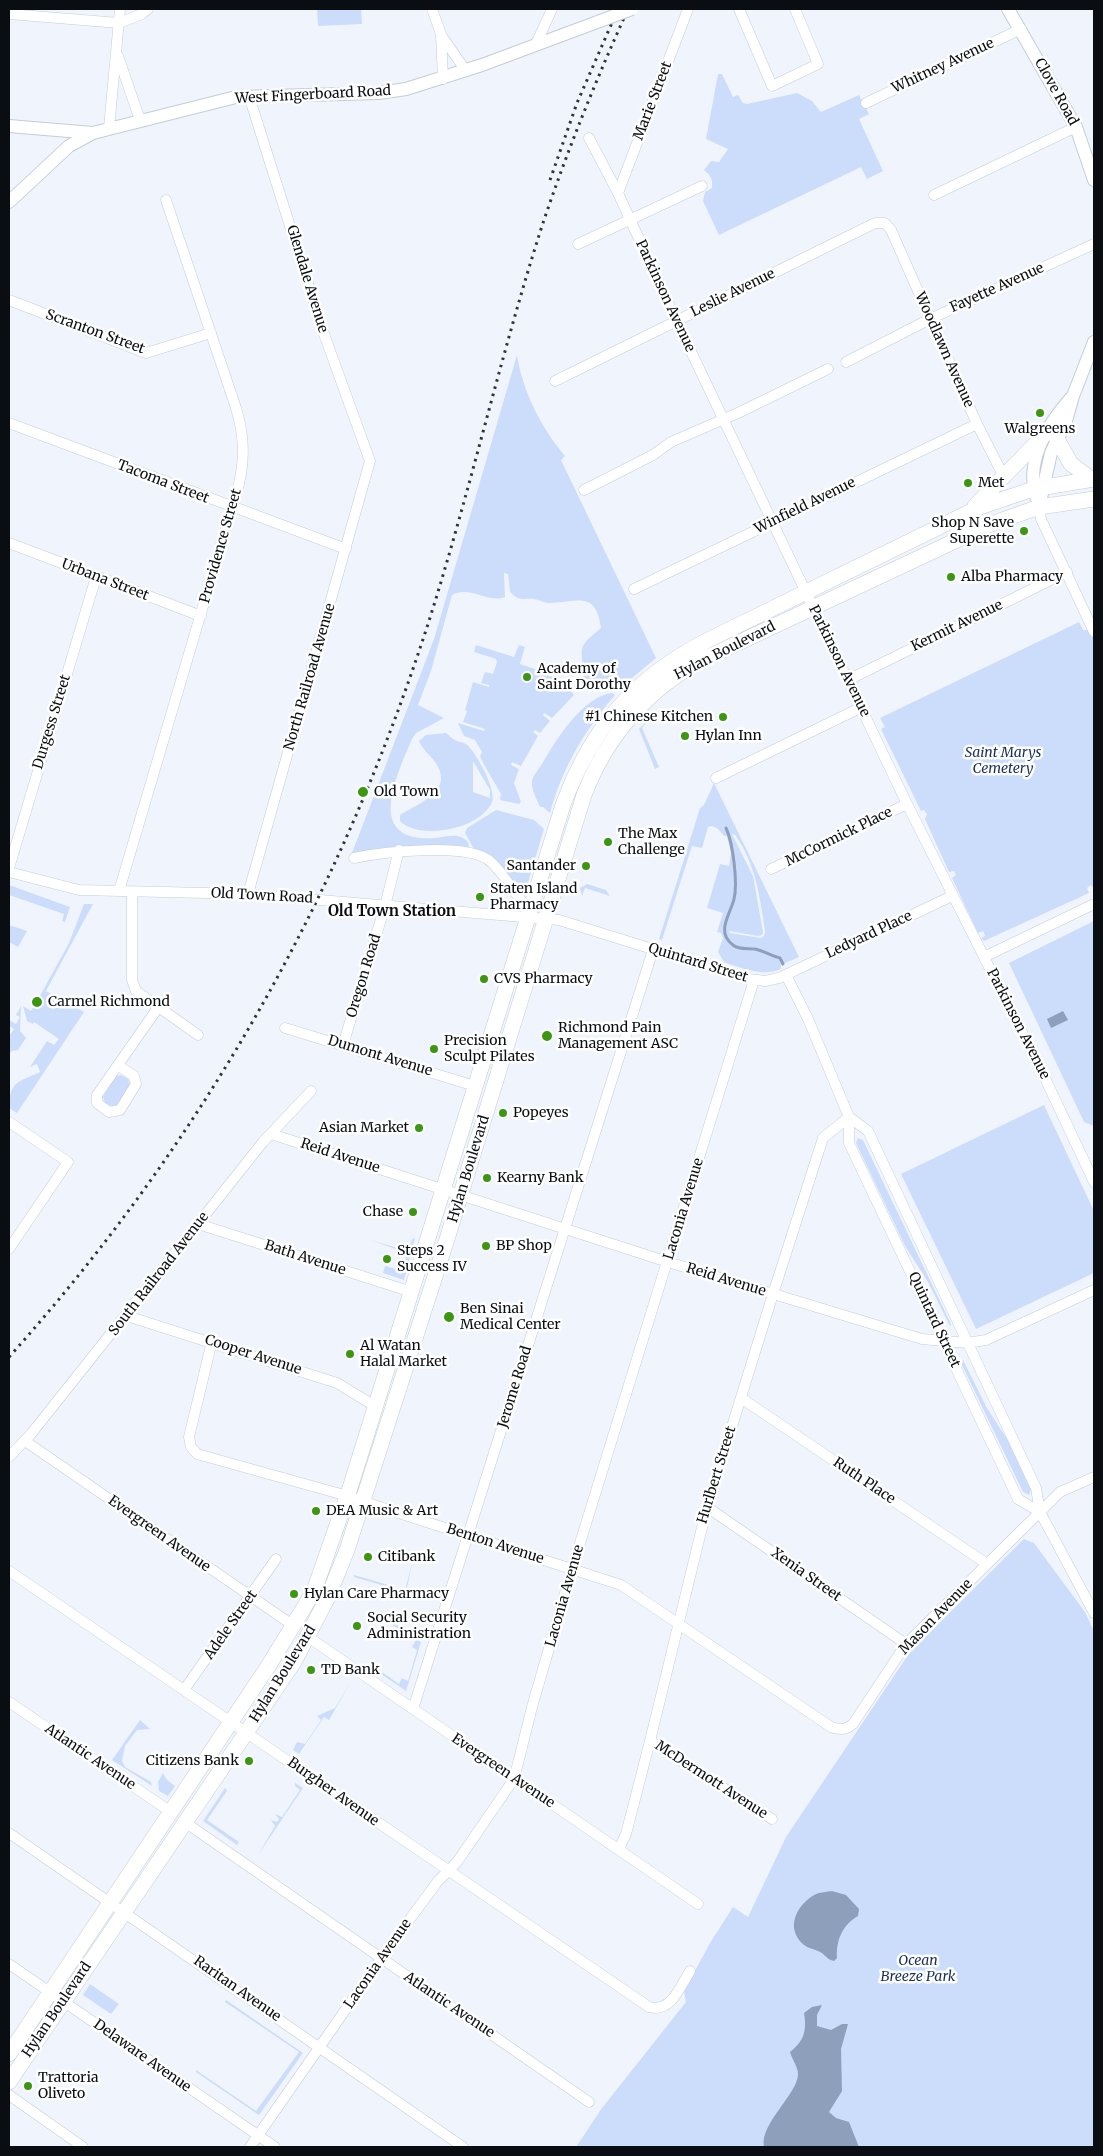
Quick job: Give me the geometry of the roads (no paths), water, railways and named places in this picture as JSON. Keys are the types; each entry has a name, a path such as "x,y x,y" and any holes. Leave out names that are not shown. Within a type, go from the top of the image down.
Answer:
{"main road":[{"path":"970,512 1004,477 1051,436 1071,464 1093,479"},
{"name":"Hylan Boulevard","path":"9,2054 294,1626 320,1575 348,1497 572,779 597,734 621,703 654,672 680,654 970,512 1038,488 1093,479"},
{"name":"Hylan Boulevard","path":"9,2082 247,1732 308,1637 341,1566 461,1194 588,786 605,751 628,719 653,694 685,670 979,529 1038,507 1094,499"}],"street":[{"path":"110,128 120,9"},
{"path":"9,14 119,24 142,14 148,9"},
{"path":"432,9 441,34 466,71"},
{"path":"535,46 552,9"},
{"name":"West Fingerboard Road","path":"9,202 69,146 94,132 236,96 394,91 443,79 632,9"},
{"name":"Marie Street","path":"618,194 688,9"},
{"path":"739,9 772,86 818,64 795,9"},
{"name":"Clove Road","path":"1008,9 1076,127 1094,180"},
{"name":"Whitney Avenue","path":"866,103 1020,30"},
{"path":"441,34 443,79"},
{"path":"117,53 140,120"},
{"name":"Glendale Avenue","path":"250,96 324,334 370,461"},
{"path":"9,126 94,132"},
{"path":"934,195 1076,127"},
{"name":"Parkinson Avenue","path":"589,138 618,194 772,523 907,804 984,956 1094,1182"},
{"path":"578,244 702,186"},
{"name":"Providence Street","path":"119,891 201,616 243,466 244,440 236,408 166,200"},
{"name":"Leslie Avenue","path":"555,381 875,223 885,223"},
{"name":"Woodlawn Avenue","path":"885,223 891,230 977,424 1004,477"},
{"name":"Fayette Avenue","path":"846,362 930,319 1094,244"},
{"name":"Scranton Street","path":"9,300 146,353 211,333"},
{"path":"1094,342 1090,366 1073,396 1055,416 1051,436 1034,469 1041,519 1094,632"},
{"path":"584,490 653,455 671,442 828,369"},
{"name":"Tacoma Street","path":"9,423 231,508 346,549"},
{"name":"Winfield Avenue","path":"634,589 977,424"},
{"name":"North Railroad Avenue","path":"248,894 370,461"},
{"name":"Urbana Street","path":"9,543 201,616"},
{"name":"Kermit Avenue","path":"848,680 1067,572"},
{"name":"Durgess Street","path":"9,868 96,577"},
{"path":"716,778 862,707"},
{"name":"McCormick Place","path":"771,869 907,804"},
{"path":"354,858 399,850 468,853 485,857 491,862 529,914"},
{"name":"Oregon Road","path":"343,1045 385,906 399,850"},
{"name":"Old Town Road","path":"9,872 79,890 248,894 385,906 529,914 547,919"},
{"path":"132,892 132,980 138,994 157,1009 198,1035"},
{"name":"Ledyard Place","path":"786,975 952,896"},
{"path":"984,956 1094,904"},
{"name":"Quintard Street","path":"547,919 559,920 754,980 775,980 786,975 808,1019 850,1117 849,1143 1018,1499 1040,1512"},
{"name":"Jerome Road","path":"413,1710 653,950"},
{"name":"Laconia Avenue","path":"250,2147 381,1959 438,1881 457,1862 514,1779 532,1707 572,1569 754,980"},
{"path":"119,1066 134,1076 136,1084 122,1107 116,1111 109,1112 97,1103 96,1098 157,1009"},
{"name":"Dumont Avenue","path":"285,1028 475,1086"},
{"name":"South Railroad Avenue","path":"9,1457 25,1441 127,1316 271,1134 311,1091"},
{"name":"Quintard Street","path":"850,1117 868,1131 966,1343 1036,1488 1040,1512 1090,1593 1094,1613"},
{"name":"Hurlbert Street","path":"619,1849 626,1834 650,1741 707,1507 773,1294 823,1138 850,1117"},
{"path":"9,1122 68,1162 9,1249"},
{"name":"Reid Avenue","path":"271,1134 668,1262 922,1339 945,1343 966,1343 986,1340 1094,1290"},
{"name":"Bath Avenue","path":"198,1224 412,1292"},
{"name":"Cooper Avenue","path":"127,1316 212,1341 337,1383 375,1406"},
{"name":"Benton Avenue","path":"212,1341 189,1436 194,1451 348,1497 621,1585 831,1727 843,1730"},
{"name":"Ruth Place","path":"741,1398 987,1564"},
{"name":"Evergreen Avenue","path":"25,1441 294,1626"},
{"name":"Mason Avenue","path":"843,1730 853,1724 906,1644 1060,1492 1094,1477"},
{"name":"Xenia Street","path":"707,1507 906,1644"},
{"name":"Adele Street","path":"184,1690 276,1558"},
{"name":"Burgher Avenue","path":"10,1575 231,1721 649,2007 660,2008 670,2003 690,1971"},
{"name":"Evergreen Avenue","path":"308,1637 698,1904"},
{"name":"Atlantic Avenue","path":"9,1702 171,1812"},
{"name":"McDermott Avenue","path":"650,1741 772,1819"},
{"name":"Atlantic Avenue","path":"186,1823 589,2102"},
{"name":"Raritan Avenue","path":"9,1833 464,2147"},
{"name":"Delaware Avenue","path":"9,1964 276,2147"},
{"path":"9,2096 84,2147"}],"waterway":[{"path":"726,828 733,853 735,892 726,922 725,934 735,947 762,951 780,958 783,964"}],"railway":[{"path":"550,180 577,103 618,9"},
{"path":"9,1357 79,1275 143,1190 203,1103 258,1013 307,920 352,824 392,726 428,624 458,525 512,325 542,226 582,116 628,9"}],"place":[{"name":"Walgreens","path":"1040,413"},
{"name":"Met","path":"968,483"},
{"name":"Shop N Save Superette","path":"1024,531"},
{"name":"Alba Pharmacy","path":"951,577"},
{"name":"Academy of Saint Dorothy","path":"527,677"},
{"name":"#1 Chinese Kitchen","path":"723,717"},
{"name":"Hylan Inn","path":"685,736"},
{"name":"Old Town","path":"363,792"},
{"name":"The Max Challenge","path":"608,842"},
{"name":"Santander","path":"586,866"},
{"name":"Staten Island Pharmacy","path":"480,897"},
{"name":"CVS Pharmacy","path":"484,979"},
{"name":"Carmel Richmond","path":"37,1002"},
{"name":"Richmond Pain Management ASC","path":"547,1036"},
{"name":"Precision Sculpt Pilates","path":"434,1049"},
{"name":"Popeyes","path":"503,1113"},
{"name":"Asian Market","path":"419,1128"},
{"name":"Kearny Bank","path":"487,1178"},
{"name":"Chase","path":"413,1212"},
{"name":"BP Shop","path":"486,1246"},
{"name":"Steps 2 Success IV","path":"387,1259"},
{"name":"Ben Sinai Medical Center","path":"449,1317"},
{"name":"Al Watan Halal Market","path":"350,1354"},
{"name":"DEA Music & Art","path":"316,1511"},
{"name":"Citibank","path":"368,1557"},
{"name":"Hylan Care Pharmacy","path":"294,1594"},
{"name":"Social Security Administration","path":"357,1626"},
{"name":"TD Bank","path":"311,1670"},
{"name":"Citizens Bank","path":"249,1761"},
{"name":"Trattoria Oliveto","path":"28,2086"}],"district":[{"name":"Old Town Station","path":"392,912"}],"park label":[{"name":"Saint Marys Cemetery","path":"1003,762"},
{"name":"Ocean Breeze Park","path":"918,1969"}]}
